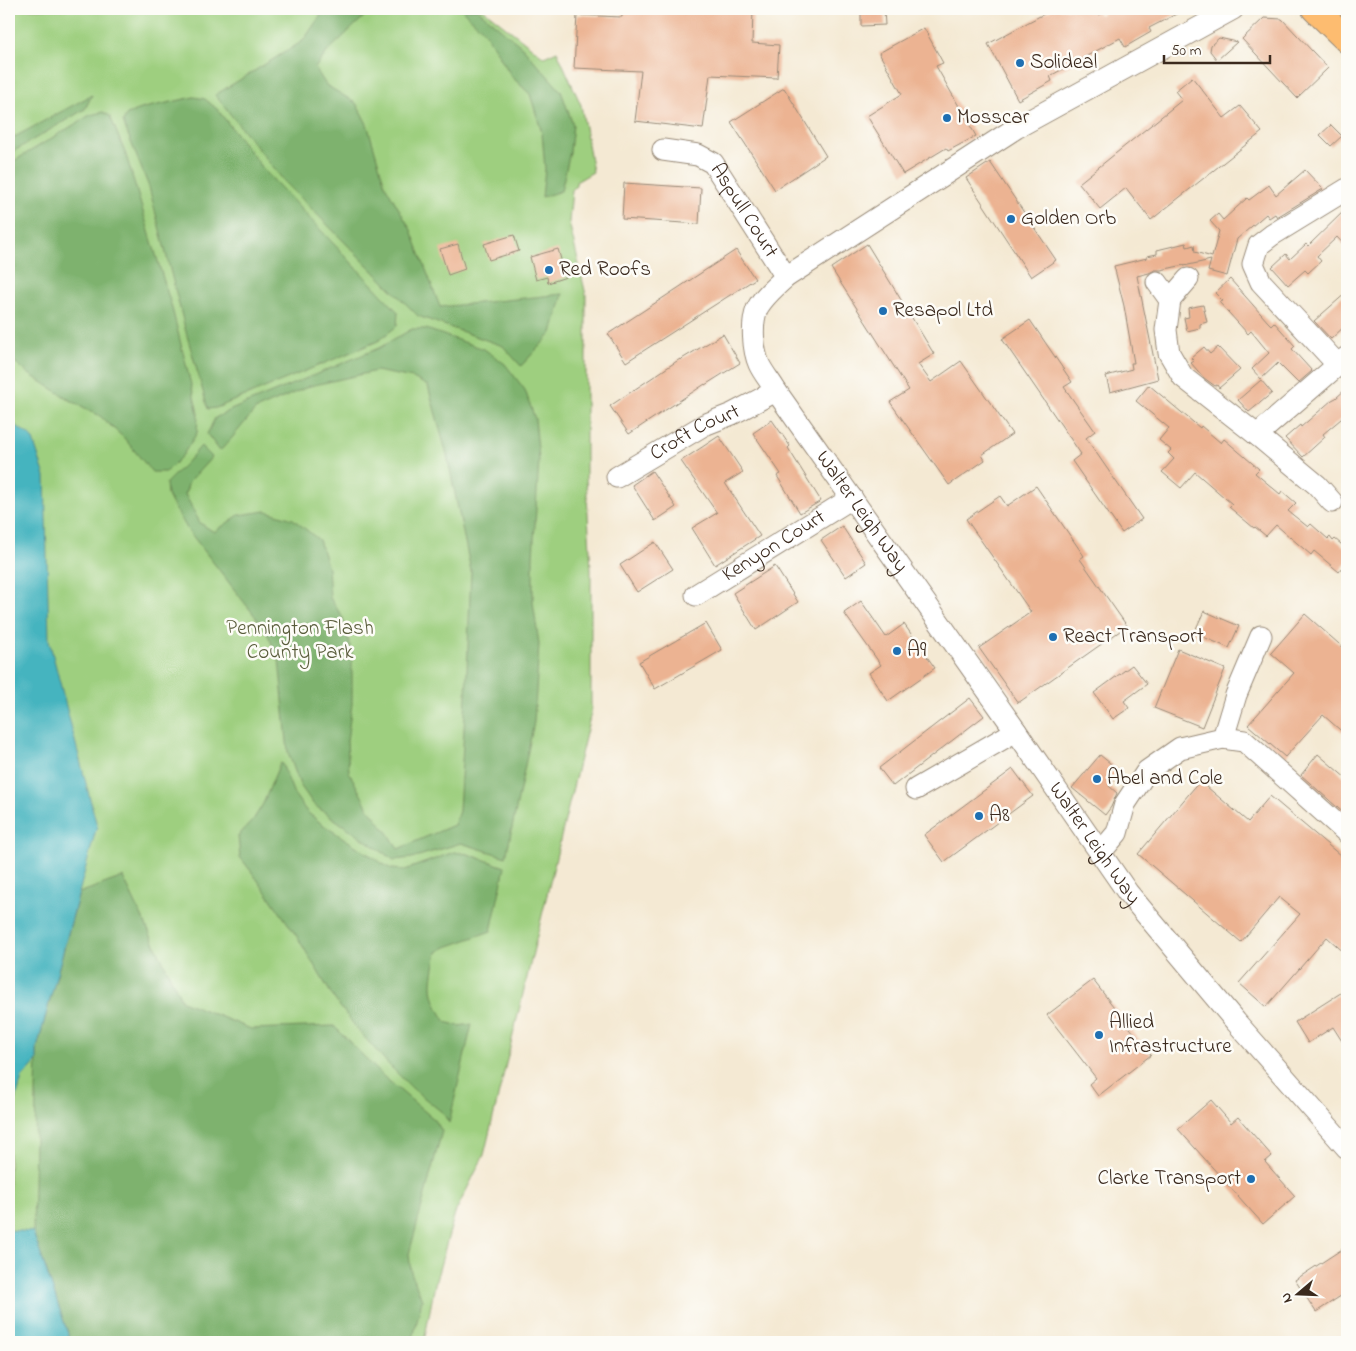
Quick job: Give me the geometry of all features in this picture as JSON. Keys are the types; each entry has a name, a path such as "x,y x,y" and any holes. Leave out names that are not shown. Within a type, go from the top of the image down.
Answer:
{"main road":[{"path":"1315,9 1347,40"}],"street":[{"name":"Walter Leigh Way","path":"1233,9 1016,128 786,277 770,292 757,310 754,327 754,345 759,365 776,391 1016,730 1128,893 1236,1022 1347,1148"},
{"name":"Aspull Court","path":"663,150 698,155 713,163 786,277"},
{"path":"1257,435 1343,361 1261,282 1253,264 1259,245 1345,186"},
{"path":"1188,279 1170,300 1166,330 1169,353 1183,377 1317,485 1332,502"},
{"path":"1157,282 1170,300"},
{"name":"Croft Court","path":"616,477 704,425 732,414 776,391"},
{"name":"Kenyon Court","path":"696,595 852,498"},
{"path":"1223,738 1236,694 1261,636"},
{"path":"916,789 1016,730"},
{"path":"1100,853 1117,833 1125,804 1147,771 1180,748 1223,738 1244,740 1347,833"}],"green space":[{"name":"Pennington Flash County Park","path":"9,9 483,9 544,57 557,51 581,105 593,172 576,182 576,186 572,190 569,222 586,295 586,477 591,570 591,713 484,1155 455,1213 435,1284 424,1342 9,1342"},
{"path":"325,9 372,9 328,51 315,68 326,85 356,103 367,124 385,185 411,230 440,307 563,294 552,333 521,366 503,346 418,316 284,181 215,95 303,41"},
{"path":"461,9 477,9 522,47 561,91 573,125 570,152 561,191 542,197 545,169 542,133 530,94 512,77 485,32"},
{"path":"92,95 85,109 9,154 9,140"},
{"path":"194,97 205,99 217,109 265,171 398,312 397,326 378,341 216,408 208,409 149,187 123,122 127,114 144,108"},
{"path":"103,112 110,116 126,155 172,308 198,413 197,433 182,456 166,472 152,472 124,438 100,416 70,400 29,374 9,357 9,164 90,115"},
{"path":"412,329 426,329 484,349 505,364 525,390 535,419 539,459 533,557 533,602 539,644 534,722 506,857 461,843 412,858 394,860 314,805 300,785 288,752 279,659 265,629 188,530 167,495 166,483 201,446 212,457 189,482 185,494 200,523 214,532 239,515 266,511 293,519 319,540 328,568 330,598 343,618 352,653 352,704 347,741 349,772 368,808 389,834 398,849 454,825 459,811 471,571 447,455 428,386 413,378 376,371 310,386 255,410 220,451 207,434 215,418 379,348"},
{"path":"280,763 294,794 307,812 322,824 391,869 405,870 454,852 468,854 505,867 491,931 437,952 432,988 433,996 440,1012 446,1022 459,1026 472,1024 449,1123 443,1113 412,1088 358,1030 335,1000 296,935 240,857 238,836 253,820 263,804"},
{"path":"123,877 182,1001 251,1029 334,1026 383,1076 435,1120 442,1131 409,1254 411,1272 422,1300 412,1342 71,1342 33,1232 37,1048 79,893"}],"water":[{"path":"9,421 32,437 45,476 49,640 97,826 37,1048 37,1061 22,1078 9,1124"},
{"path":"9,1230 33,1232 71,1342 9,1342"}],"building":[{"path":"622,9 753,9 752,43 779,45 777,78 710,75 703,129 635,121 641,71 574,68 577,15 622,17"},
{"path":"1053,9 1096,9 1099,15 1110,9 1186,9 1149,28 1151,32 1125,47 1120,38 1050,76 1052,81 1018,100 988,44"},
{"path":"884,10 885,25 861,26 861,11"},
{"path":"1264,18 1282,19 1328,68 1297,98 1242,39"},
{"path":"924,28 943,63 936,66 976,136 948,151 946,148 903,174 867,116 902,94 879,53"},
{"path":"1219,38 1237,42 1217,60 1210,51 1211,45"},
{"path":"1192,77 1224,118 1240,106 1262,132 1151,220 1126,188 1100,209 1079,183 1182,100 1175,91"},
{"path":"784,88 826,156 775,190 731,122"},
{"path":"1331,125 1342,136 1331,146 1320,135"},
{"name":"Golden Orb","path":"990,162 1056,260 1031,277 966,178"},
{"path":"1305,170 1323,189 1277,217 1275,214 1269,218 1266,214 1237,239 1227,276 1208,271 1211,260 1155,270 1137,276 1158,379 1110,392 1106,376 1132,369 1131,363 1134,363 1124,306 1114,266 1147,258 1147,256 1157,254 1157,250 1186,243 1187,247 1194,245 1195,252 1212,257 1219,231 1210,221 1218,214 1223,220 1247,198 1249,200 1269,185 1276,195"},
{"path":"624,183 701,188 699,224 622,219"},
{"path":"1347,208 1347,248 1337,237 1317,256 1321,261 1308,273 1305,270 1288,285 1272,267 1286,254 1290,259 1306,244 1308,246"},
{"path":"514,235 519,251 489,260 484,244"},
{"path":"458,244 465,269 448,275 440,249"},
{"path":"867,244 934,354 918,364 931,382 961,361 1012,434 982,455 985,460 949,485 890,402 909,390 831,268"},
{"name":"Red Roofs","path":"558,249 566,277 548,283 547,277 536,280 530,257"},
{"path":"736,250 755,279 626,362 608,334"},
{"path":"1230,279 1271,325 1274,322 1295,346 1292,349 1312,371 1298,383 1278,363 1261,379 1252,369 1269,353 1251,331 1248,334 1219,302 1223,301 1215,293"},
{"path":"1347,292 1347,324 1331,339 1314,321"},
{"path":"1203,305 1207,322 1200,324 1200,328 1187,331 1184,318 1189,317 1188,308"},
{"path":"1030,320 1072,382 1064,387 1095,431 1086,438 1142,519 1122,533 1072,461 1081,454 1002,339"},
{"path":"723,334 740,363 629,434 610,406 680,359"},
{"path":"1204,347 1210,354 1218,347 1240,370 1219,388 1204,378 1191,363 1194,361 1191,358"},
{"path":"1261,380 1272,393 1249,412 1238,400"},
{"path":"1149,385 1200,428 1201,426 1221,443 1224,439 1259,469 1255,473 1280,494 1282,491 1296,503 1288,511 1308,527 1311,524 1328,539 1330,537 1333,541 1335,539 1347,549 1347,562 1339,572 1314,551 1311,555 1276,525 1266,536 1254,528 1229,507 1232,504 1195,472 1181,488 1162,472 1174,459 1168,453 1171,450 1159,440 1169,428 1136,401"},
{"path":"1347,388 1347,414 1323,434 1325,437 1303,457 1285,438"},
{"path":"772,420 790,446 788,448 821,501 800,513 777,476 781,474 753,433"},
{"path":"719,436 743,472 725,483 760,536 715,565 692,528 717,513 681,461"},
{"path":"652,471 676,507 655,521 632,485"},
{"path":"1036,486 1084,556 1080,559 1127,626 1018,703 979,648 1031,612 966,519 1000,496 1007,506"},
{"path":"842,526 866,563 846,577 821,540"},
{"path":"655,542 673,569 637,592 620,565"},
{"path":"775,566 798,602 756,630 733,593"},
{"name":"A9","path":"861,601 886,637 904,624 935,668 888,701 869,673 881,665 844,613"},
{"path":"1204,611 1239,626 1229,648 1194,633"},
{"path":"1305,614 1347,651 1347,736 1323,715 1285,757 1248,725 1294,673 1271,653"},
{"path":"706,623 722,650 655,689 639,662"},
{"path":"1178,649 1225,669 1202,727 1154,708"},
{"path":"1132,665 1147,684 1124,701 1129,708 1113,719 1094,693"},
{"path":"970,698 984,716 893,786 879,768"},
{"path":"1318,754 1347,779 1347,816 1301,775"},
{"name":"Abel and Cole","path":"1100,755 1121,772 1109,786 1117,793 1105,815 1072,788"},
{"name":"A8","path":"1013,769 1033,796 944,862 924,835"},
{"path":"1200,781 1248,822 1270,796 1347,861 1347,955 1327,937 1266,1007 1239,983 1300,914 1279,897 1241,942 1138,854"},
{"name":"Allied Infrastructure","path":"1093,980 1151,1055 1098,1096 1089,1084 1096,1078 1047,1015"},
{"path":"1347,989 1347,1049 1333,1027 1308,1043 1295,1022"},
{"name":"Clarke Transport","path":"1211,1100 1231,1123 1238,1117 1272,1156 1265,1162 1295,1196 1263,1224 1178,1129"},
{"path":"1347,1246 1347,1292 1316,1312 1295,1280"}],"place":[{"name":"Solideal","path":"1020,63"},
{"name":"Mosscar","path":"947,118"},
{"name":"Golden Orb","path":"1011,219"},
{"name":"Red Roofs","path":"549,270"},
{"name":"Resapol Ltd","path":"883,311"},
{"name":"React Transport","path":"1053,637"},
{"name":"A9","path":"897,651"},
{"name":"Abel and Cole","path":"1097,779"},
{"name":"A8","path":"979,816"},
{"name":"Allied Infrastructure","path":"1099,1035"},
{"name":"Clarke Transport","path":"1251,1179"}]}
